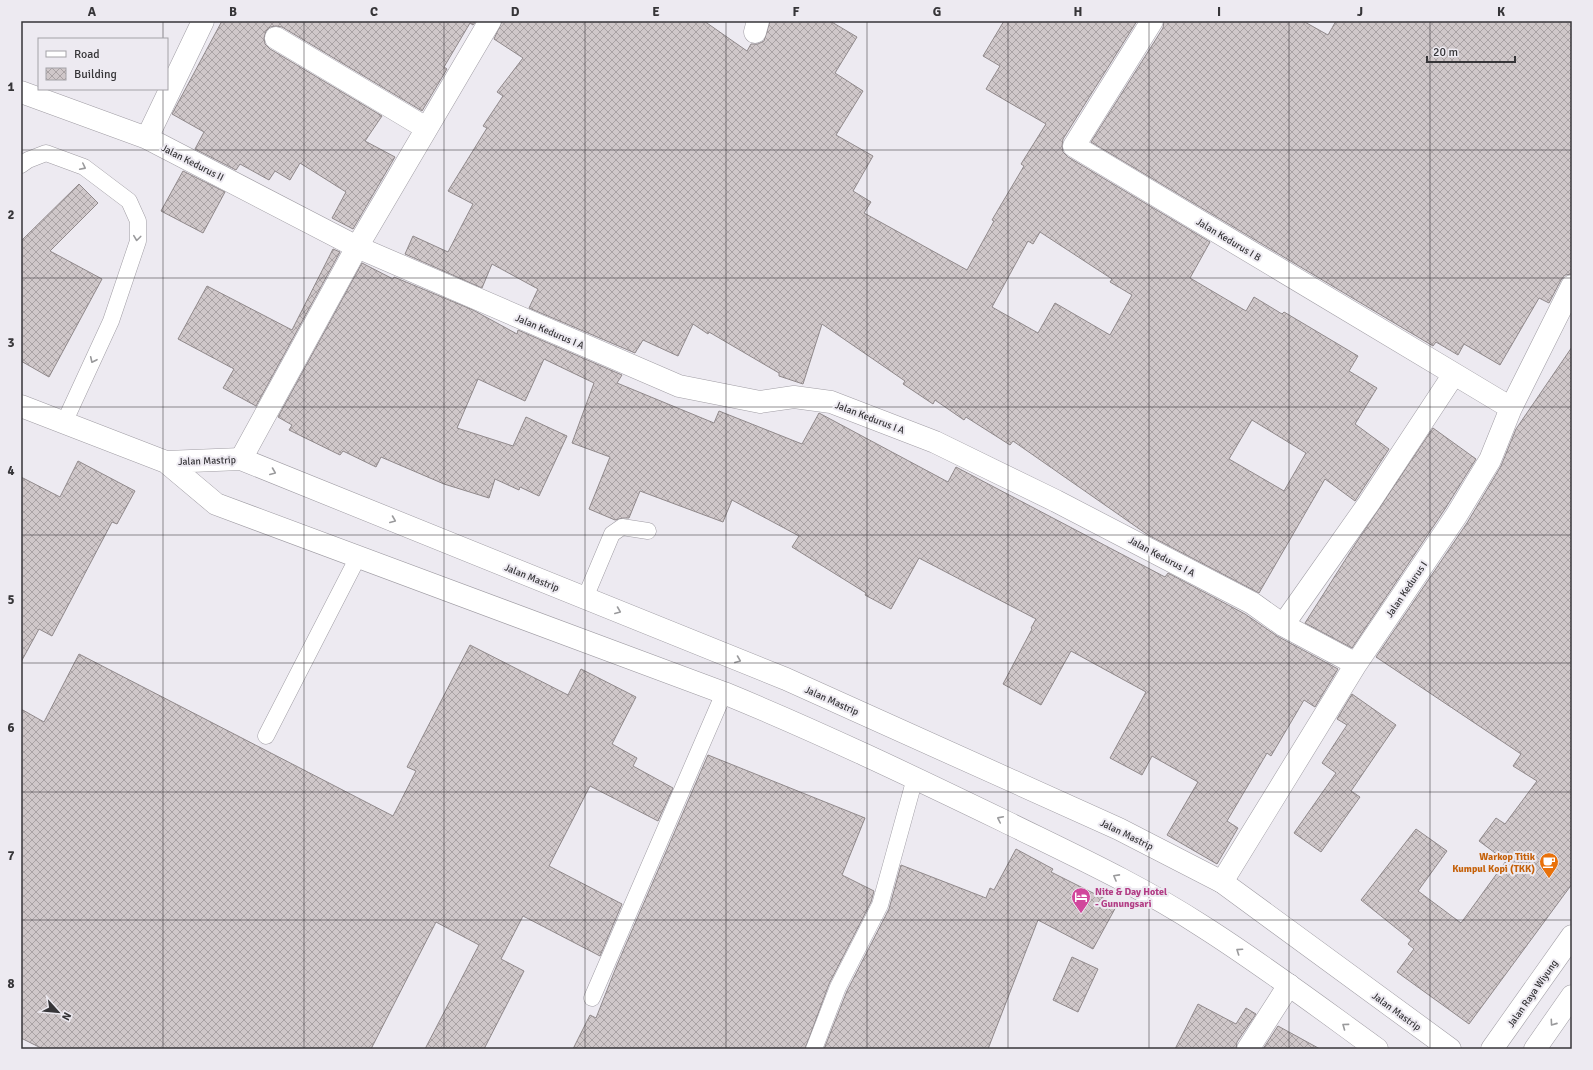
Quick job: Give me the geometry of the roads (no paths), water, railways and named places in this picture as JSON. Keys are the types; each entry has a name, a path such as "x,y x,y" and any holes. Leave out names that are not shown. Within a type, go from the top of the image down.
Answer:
{"street":[{"path":"147,138 203,21"},
{"path":"241,459 357,247 490,21"},
{"name":"Jalan Kedurus I B","path":"1152,21 1074,146 1511,408"},
{"path":"276,38 426,128"},
{"name":"Jalan Kedurus II","path":"21,92 147,138 357,247"},
{"name":"Jalan Kedurus I A","path":"357,247 679,386 760,402 794,397 831,402 935,442 1056,501 1245,600 1283,625 1356,664"},
{"name":"Jalan Kedurus I","path":"1222,882 1356,664 1456,516 1490,460 1511,408 1572,286"},
{"path":"1283,625 1370,503 1454,374"},
{"name":"Jalan Mastrip","path":"21,406 166,462 216,504 724,693 782,717 915,778 1105,870 1202,925 1289,985 1377,1049"},
{"name":"Jalan Mastrip","path":"166,462 241,459 793,682 1119,829 1222,882 1450,1049"},
{"name":"Jalan Raya Wiyung","path":"1492,1049 1572,936"},
{"path":"1248,1049 1289,985"},
{"path":"1535,1049 1572,996"}],"lane":[{"path":"21,165 28,160 46,153 84,167 129,202 138,221 138,241 111,320 64,423"},
{"path":"585,598 612,534 622,527 648,531"},
{"path":"266,736 358,557"},
{"path":"592,998 724,693"},
{"path":"814,1049 838,988 880,905 915,778"}],"place":[{"name":"Warkop Titik Kumpul Kopi (TKK)","path":"1549,879"},
{"name":"Nite & Day Hotel - Gunungsari","path":"1081,914"}]}
